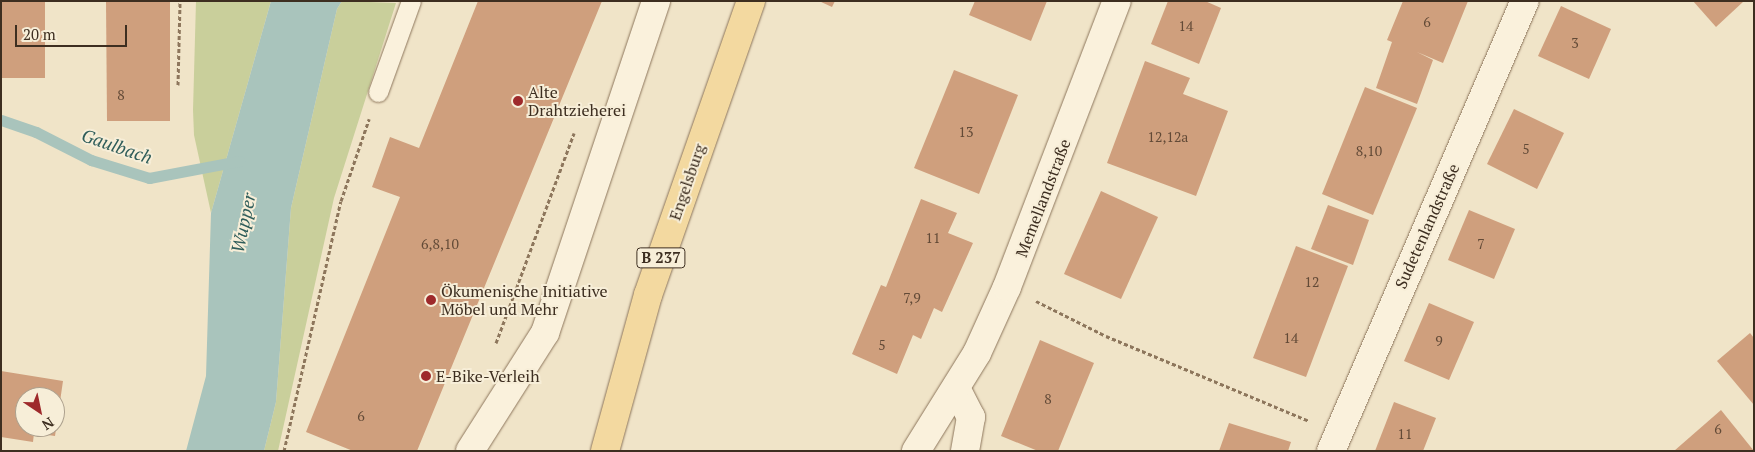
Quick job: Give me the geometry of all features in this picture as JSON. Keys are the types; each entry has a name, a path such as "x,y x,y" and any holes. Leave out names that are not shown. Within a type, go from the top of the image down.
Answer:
{"main road":[{"name":"Engelsburg","path":"605,451 648,295 751,1"}],"street":[{"path":"470,451 545,333 656,1"},
{"name":"Memellandstraße","path":"916,451 977,353 1007,287 1117,1"},
{"name":"Sudetenlandstraße","path":"1334,442 1525,1"},
{"path":"956,388 971,417 965,451"}],"lane":[{"path":"378,92 411,1"}],"path":[{"path":"178,85 180,1"},
{"path":"284,451 341,202 378,92"},
{"path":"494,351 576,128"},
{"path":"1007,287 1106,336 1334,442"}],"green space":[{"path":"196,1 271,1 211,213 194,135"},
{"path":"342,1 396,3 334,198 278,451 264,451 276,402 291,208 337,9"}],"water":[{"name":"Wupper","path":"271,1 342,1 337,9 291,208 276,402 264,451 186,451 206,376 211,213"}],"building":[{"path":"1,1 45,1 45,78 1,78"},
{"path":"106,1 170,1 170,121 107,121"},
{"path":"478,1 602,1 417,451 353,451 306,432 400,197 372,187 390,137 419,148"},
{"path":"819,1 835,1 832,7"},
{"path":"975,1 1047,1 1031,41 969,15"},
{"path":"1168,1 1205,1 1221,8 1199,64 1151,44"},
{"path":"1403,1 1468,1 1443,63 1417,52 1433,60 1417,104 1376,88 1392,42 1387,40"},
{"path":"1693,1 1744,1 1716,27"},
{"path":"1561,6 1611,29 1589,79 1538,56"},
{"path":"1145,61 1190,78 1183,94 1228,111 1196,196 1107,163"},
{"path":"954,70 1018,95 979,194 914,168"},
{"path":"1365,87 1417,108 1373,215 1322,194"},
{"path":"1514,109 1564,133 1537,189 1487,164"},
{"path":"1101,191 1158,217 1121,299 1064,274"},
{"path":"921,199 957,213 948,233 973,243 942,312 934,308 921,339 913,335 897,374 852,354 881,285 886,287"},
{"path":"1328,205 1369,220 1353,265 1311,249"},
{"path":"1469,210 1515,229 1494,279 1448,260"},
{"path":"1296,246 1348,266 1306,377 1253,358"},
{"path":"1429,303 1474,322 1449,380 1404,361"},
{"path":"1750,333 1754,338 1754,405 1717,361"},
{"path":"1040,340 1094,363 1058,451 1038,451 1001,436"},
{"path":"1,371 63,381 62,387 15,387 15,437 34,437 33,442 1,437"},
{"path":"1394,402 1436,418 1423,451 1375,451"},
{"path":"1721,410 1754,451 1674,451"},
{"path":"1229,423 1291,442 1288,451 1219,451"}],"waterway":[{"name":"Gaulbach","path":"1,120 36,132 91,160 149,178 239,161"}],"place":[{"name":"Alte Drahtzieherei","path":"518,101"},
{"name":"Ökumenische Initiative Möbel und Mehr","path":"431,300"},
{"name":"E-Bike-Verleih","path":"426,376"}]}
